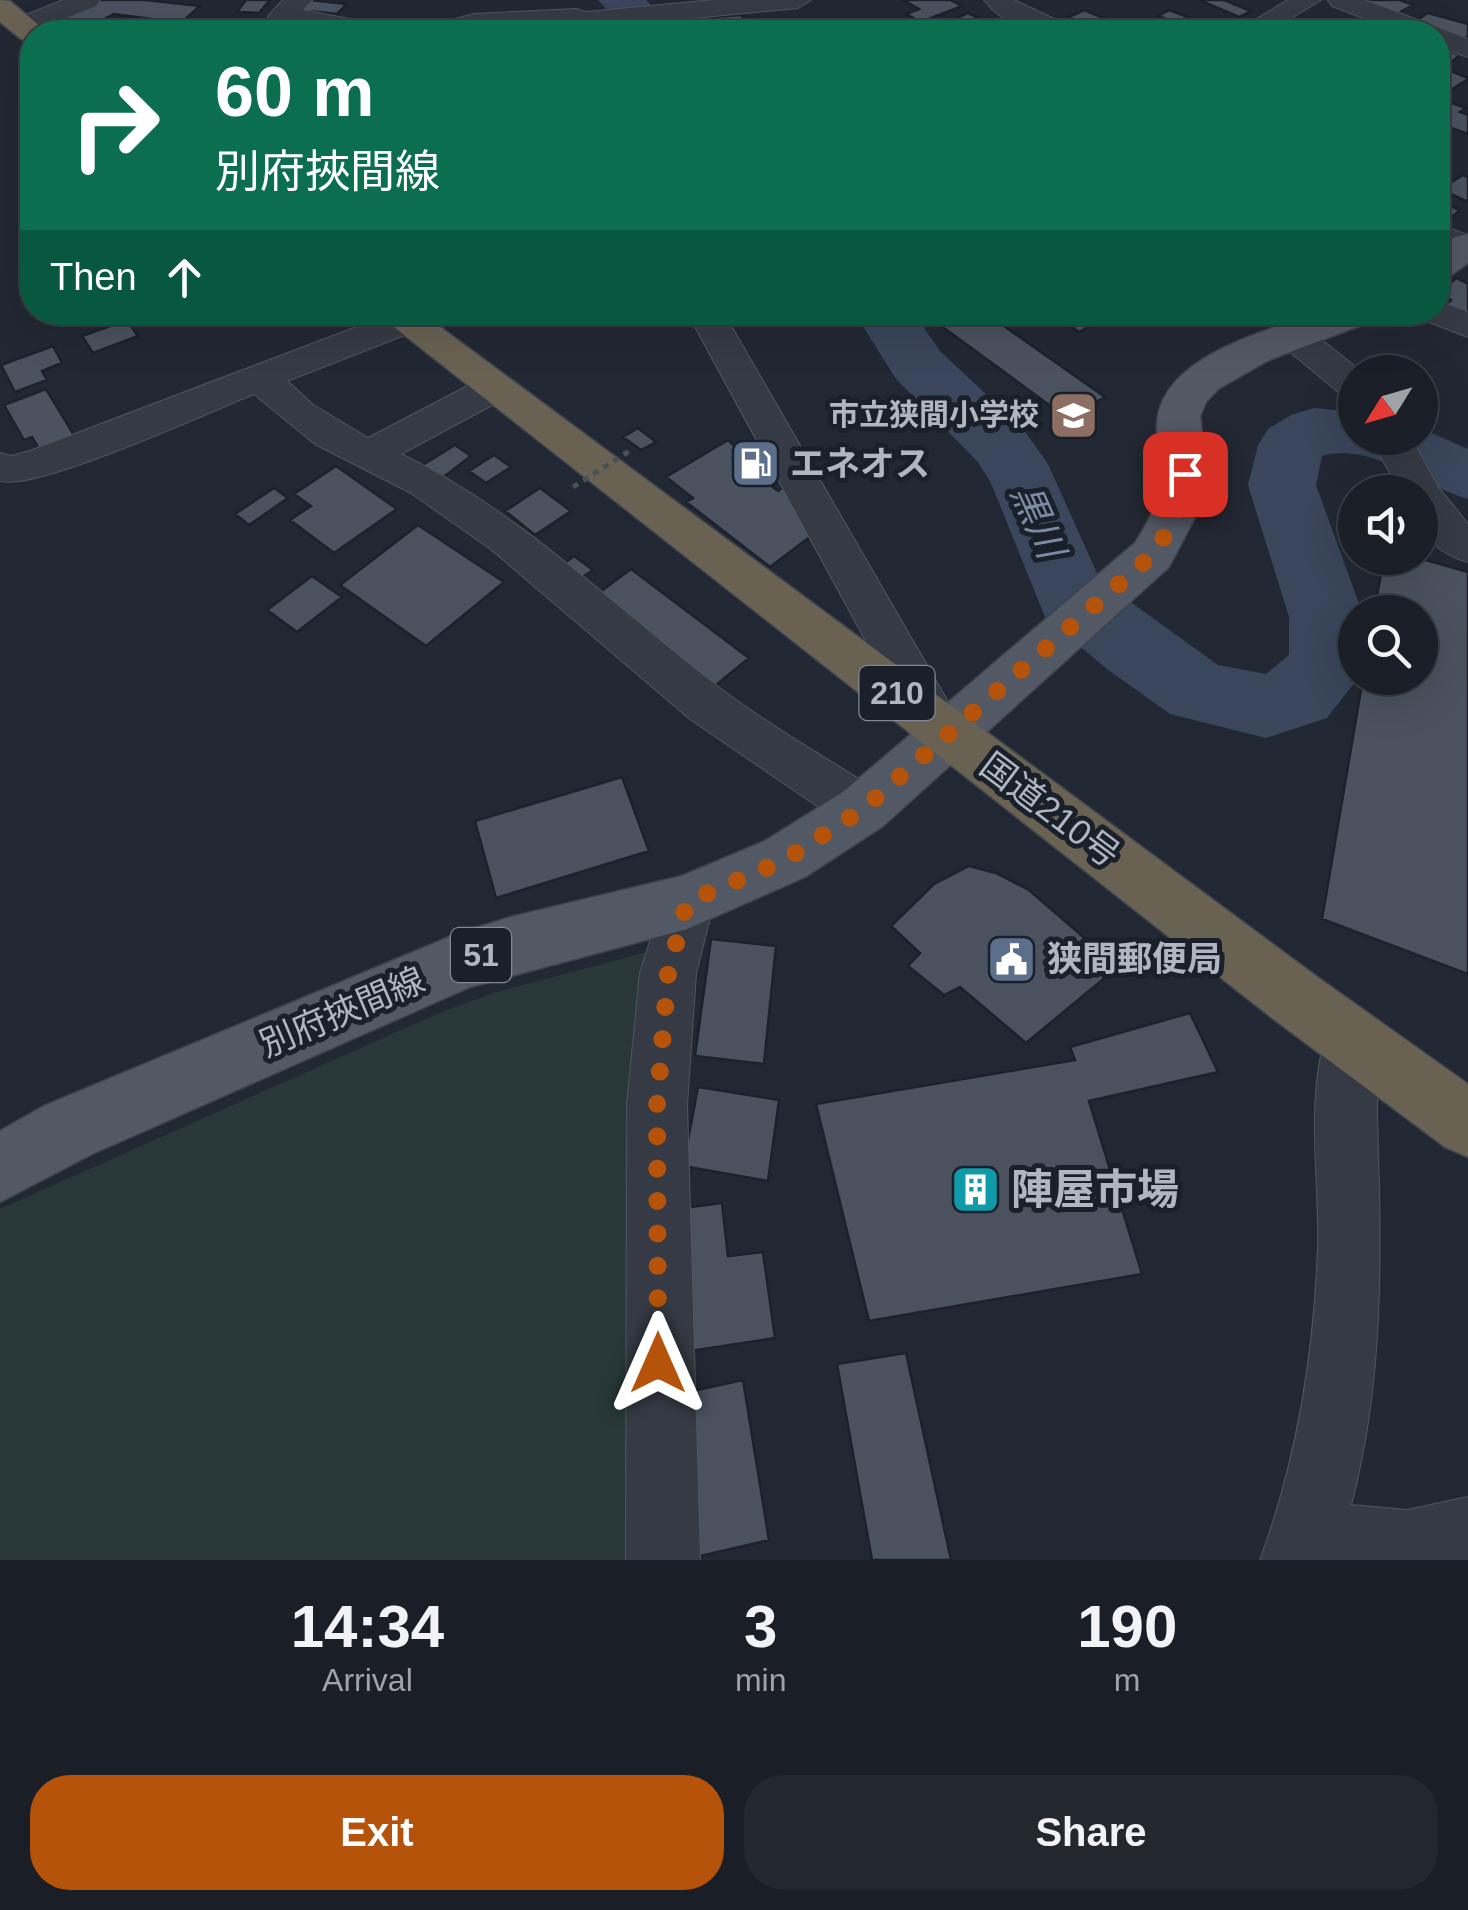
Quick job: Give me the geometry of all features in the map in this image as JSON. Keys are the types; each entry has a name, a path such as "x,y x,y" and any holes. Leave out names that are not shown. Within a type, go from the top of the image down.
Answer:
{"highway":[{"name":"国道210号","path":"420,325 494,388 1468,1124"}],"main road":[{"name":"別府挾間線","path":"0,1168 68,1130 460,962 512,945 687,902 785,860 863,809 942,728 1014,678 1152,555 1177,517 1184,495 1179,414 1184,398 1213,370 1328,325"}],"street":[{"path":"27,20 87,0"},
{"path":"299,0 281,16 319,20"},
{"path":"526,20 648,16 798,0"},
{"path":"998,0 1030,20"},
{"path":"1271,20 1308,0"},
{"path":"1341,0 1394,20"},
{"path":"0,467 11,470 40,463 387,325"},
{"path":"712,325 942,728"},
{"path":"1296,338 1338,372"},
{"path":"259,376 311,424 426,483 508,538 728,721 863,809"},
{"path":"367,455 494,388"},
{"path":"1400,455 1435,517 1449,534 1468,546"},
{"path":"663,1560 657,1105 668,974 687,902"},
{"path":"1376,1058 1344,1078 1350,1200 1346,1333 1336,1422 1302,1545 1376,1549 1442,1544 1468,1533"}],"path":[{"path":"573,487 631,450"}],"shaded area":[{"path":"651,951 642,1560 0,1560 0,1209 439,1013 493,993"}],"building":[{"path":"99,0 200,6 184,20 114,14 102,20 60,20"},
{"path":"246,0 270,0 259,13 237,12"},
{"path":"310,0 347,4 337,14 300,10"},
{"path":"903,0 950,0 962,6 926,20 906,14 919,9"},
{"path":"1199,0 1224,0 1251,11 1239,17"},
{"path":"1355,0 1400,0 1413,5 1395,15"},
{"path":"1084,10 1109,20 1072,20 1067,18"},
{"path":"1169,10 1195,20 1169,20 1158,16"},
{"path":"968,13 983,20 956,20"},
{"path":"1428,13 1468,24 1468,36 1462,40 1450,36 1450,20 1417,20"},
{"path":"742,15 743,19 758,20 714,20 713,17"},
{"path":"1450,71 1468,79 1450,90"},
{"path":"1450,102 1466,108 1460,112 1468,115 1468,134 1450,127"},
{"path":"1463,175 1468,177 1468,202 1450,194 1450,183"},
{"path":"1450,206 1460,210 1450,219"},
{"path":"1456,278 1468,284 1468,316 1450,307 1450,283"},
{"path":"113,325 130,325 138,336 93,353 82,336"},
{"path":"940,325 1003,325 1105,397 1067,418"},
{"path":"1069,325 1092,325 1079,332"},
{"path":"53,346 62,363 42,371 47,380 15,392 1,365"},
{"path":"46,389 74,435 39,449 32,437 24,440 4,405"},
{"path":"638,428 656,442 641,450 623,437"},
{"path":"728,440 741,452 733,457 778,491 783,487 811,536 770,567 686,502 693,498 666,477"},
{"path":"455,445 471,456 437,482 418,468"},
{"path":"494,455 511,467 486,483 469,471"},
{"path":"336,466 397,509 334,553 290,520 311,506 294,494"},
{"path":"274,488 288,498 249,525 235,514"},
{"path":"540,488 571,511 535,535 505,511"},
{"path":"418,525 504,582 426,646 340,585"},
{"path":"574,556 593,570 575,582 558,568"},
{"path":"1438,563 1468,572 1468,974 1322,919 1360,695 1438,695 1438,595 1377,595 1381,575 1438,575"},
{"path":"631,569 749,658 710,690 592,598"},
{"path":"312,576 342,597 297,632 267,610"},
{"path":"622,777 649,851 496,898 475,821"},
{"name":"狭間郵便局","path":"969,866 996,873 1029,890 1118,967 1026,1043 960,987 944,995 908,966 920,953 891,926 934,884"},
{"path":"711,939 776,946 764,1064 695,1056"},
{"name":"陣屋市場","path":"1190,1013 1218,1072 1089,1101 1142,1274 869,1321 816,1104 1075,1060 1070,1047"},
{"path":"698,1087 779,1100 768,1181 683,1166"},
{"path":"722,1203 728,1256 763,1252 775,1338 690,1351 676,1209"},
{"path":"906,1353 951,1560 872,1560 837,1364"},
{"path":"743,1380 769,1540 696,1557 674,1395"}],"waterway":[{"name":"黒川","path":"620,0 641,20"},
{"name":"黒川","path":"892,325 918,365 1000,445 1024,481 1071,597 1134,648 1198,692 1266,706 1299,696 1327,664 1326,617 1282,485 1291,445 1314,430 1338,432"},
{"name":"黒川","path":"1422,455 1468,476"}],"place":[{"name":"市立狭間小学校","path":"1074,415"},
{"name":"エネオス","path":"755,464"},
{"name":"狭間郵便局","path":"1012,959"},
{"name":"陣屋市場","path":"976,1189"}],"route":[{"path":"658,1363 657,1105 668,974 687,902 742,881 830,833 950,735 1152,555 1177,517 1185,474"}]}
